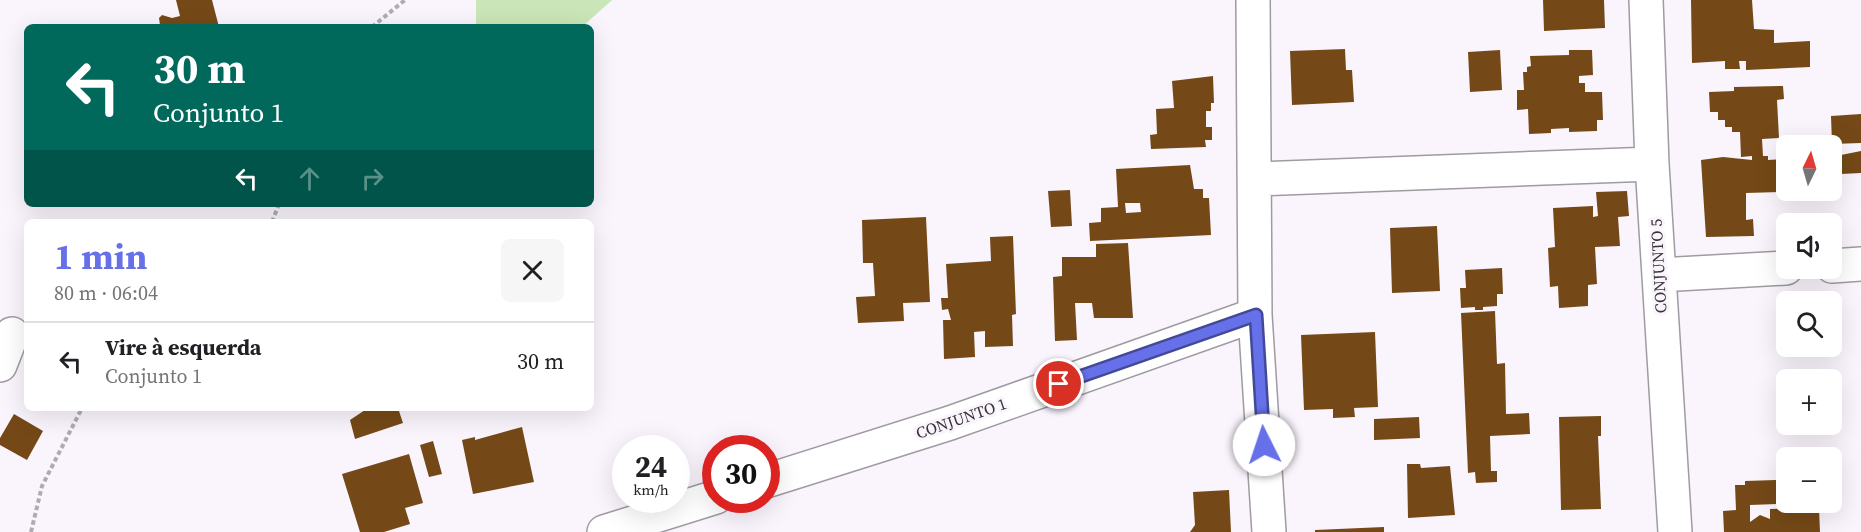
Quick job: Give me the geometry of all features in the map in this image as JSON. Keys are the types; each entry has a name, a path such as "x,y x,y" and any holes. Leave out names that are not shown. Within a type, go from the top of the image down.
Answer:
{"street":[{"path":"1253,0 1256,315 1269,532"},
{"name":"CONJUNTO 5","path":"1646,0 1659,275 1675,532"},
{"path":"1256,179 1653,164"},
{"path":"1842,265 1861,264"},
{"path":"1659,275 1776,269"},
{"name":"CONJUNTO 1","path":"780,477 950,423 1256,315"},
{"path":"0,365 12,334"},
{"path":"604,532 702,501"}],"path":[{"path":"376,24 405,0"},
{"path":"32,532 42,486 80,411"}],"green space":[{"path":"476,0 612,0 585,24 476,24"}],"building":[{"path":"176,0 212,0 218,24 160,24 159,18 162,15 172,18 180,16"},
{"path":"1543,0 1604,0 1605,28 1544,31"},
{"path":"1691,0 1752,0 1754,29 1774,30 1774,43 1810,41 1810,67 1746,70 1746,61 1739,61 1740,69 1725,69 1725,61 1692,63"},
{"path":"1345,49 1346,70 1352,70 1354,102 1292,105 1290,51"},
{"path":"1500,50 1502,90 1470,92 1468,52"},
{"path":"1569,50 1592,50 1593,75 1579,76 1579,83 1585,83 1585,92 1602,92 1603,120 1597,120 1597,131 1569,132 1569,128 1551,129 1551,133 1529,134 1528,109 1517,110 1517,90 1524,90 1523,72 1527,72 1527,67 1531,66 1530,56 1569,55"},
{"path":"1213,76 1214,103 1211,103 1211,111 1206,111 1206,127 1212,127 1212,140 1205,140 1206,147 1151,149 1150,135 1157,134 1156,109 1174,108 1172,81"},
{"path":"1783,86 1784,99 1777,100 1779,135 1776,135 1776,138 1762,139 1763,156 1768,156 1768,160 1776,159 1776,192 1746,193 1746,220 1753,219 1754,236 1706,237 1701,160 1723,157 1752,160 1752,156 1741,157 1740,132 1732,132 1732,127 1725,127 1725,120 1718,120 1718,112 1710,112 1709,92 1734,91 1734,87"},
{"path":"1861,114 1861,143 1842,144 1842,135 1832,135 1831,116"},
{"path":"1861,151 1861,173 1842,174 1842,155"},
{"path":"1190,165 1194,189 1203,189 1203,198 1209,198 1211,235 1090,241 1089,223 1101,222 1101,208 1118,207 1116,169","holes":["1125,203 1140,203 1141,212 1126,213"]},
{"path":"1070,190 1072,226 1051,227 1048,191"},
{"path":"1627,191 1629,216 1618,217 1620,246 1595,247 1597,284 1588,285 1588,306 1559,308 1558,286 1550,287 1548,248 1555,247 1553,208 1593,206 1593,217 1598,216 1596,192"},
{"path":"926,217 930,302 903,303 904,321 858,323 856,297 875,296 873,263 863,263 862,220"},
{"path":"1437,226 1440,291 1392,293 1390,228"},
{"path":"1013,236 1016,314 1012,315 1013,346 985,347 985,331 974,332 975,357 944,359 943,320 951,320 948,309 942,310 941,298 948,298 946,264 991,261 990,237"},
{"path":"1128,243 1133,318 1094,318 1092,303 1075,303 1077,340 1055,341 1053,277 1062,276 1062,257 1096,257 1096,244"},
{"path":"1502,268 1503,294 1497,294 1497,306 1483,307 1483,310 1475,310 1475,307 1461,308 1460,288 1466,288 1465,270"},
{"path":"1495,311 1497,364 1505,363 1506,414 1529,413 1530,434 1490,436 1491,471 1497,471 1497,482 1476,483 1475,472 1468,473 1461,313"},
{"path":"1375,332 1378,407 1354,408 1355,417 1333,418 1333,409 1304,410 1301,335"},
{"path":"364,411 399,411 403,423 355,439 350,420"},
{"path":"14,414 43,431 27,460 0,445 0,438"},
{"path":"1601,416 1601,436 1598,436 1601,509 1561,510 1559,417"},
{"path":"1419,417 1420,438 1374,440 1374,419"},
{"path":"522,427 534,482 473,494 462,440 475,437 475,440"},
{"path":"433,441 442,474 429,477 420,445"},
{"path":"409,454 423,503 405,508 410,524 384,532 360,532 342,474"},
{"path":"1407,464 1420,464 1421,468 1450,466 1455,515 1408,518"},
{"path":"1776,480 1776,504 1750,505 1750,522 1760,515 1770,519 1770,509 1776,509 1776,513 1819,513 1820,532 1724,532 1723,511 1736,510 1735,485 1745,485 1745,481"},
{"path":"1229,490 1231,532 1190,532 1195,525 1193,492"},
{"path":"1384,527 1384,532 1315,532 1315,530"}],"route":[{"path":"1059,384 1256,315 1264,445"}]}
